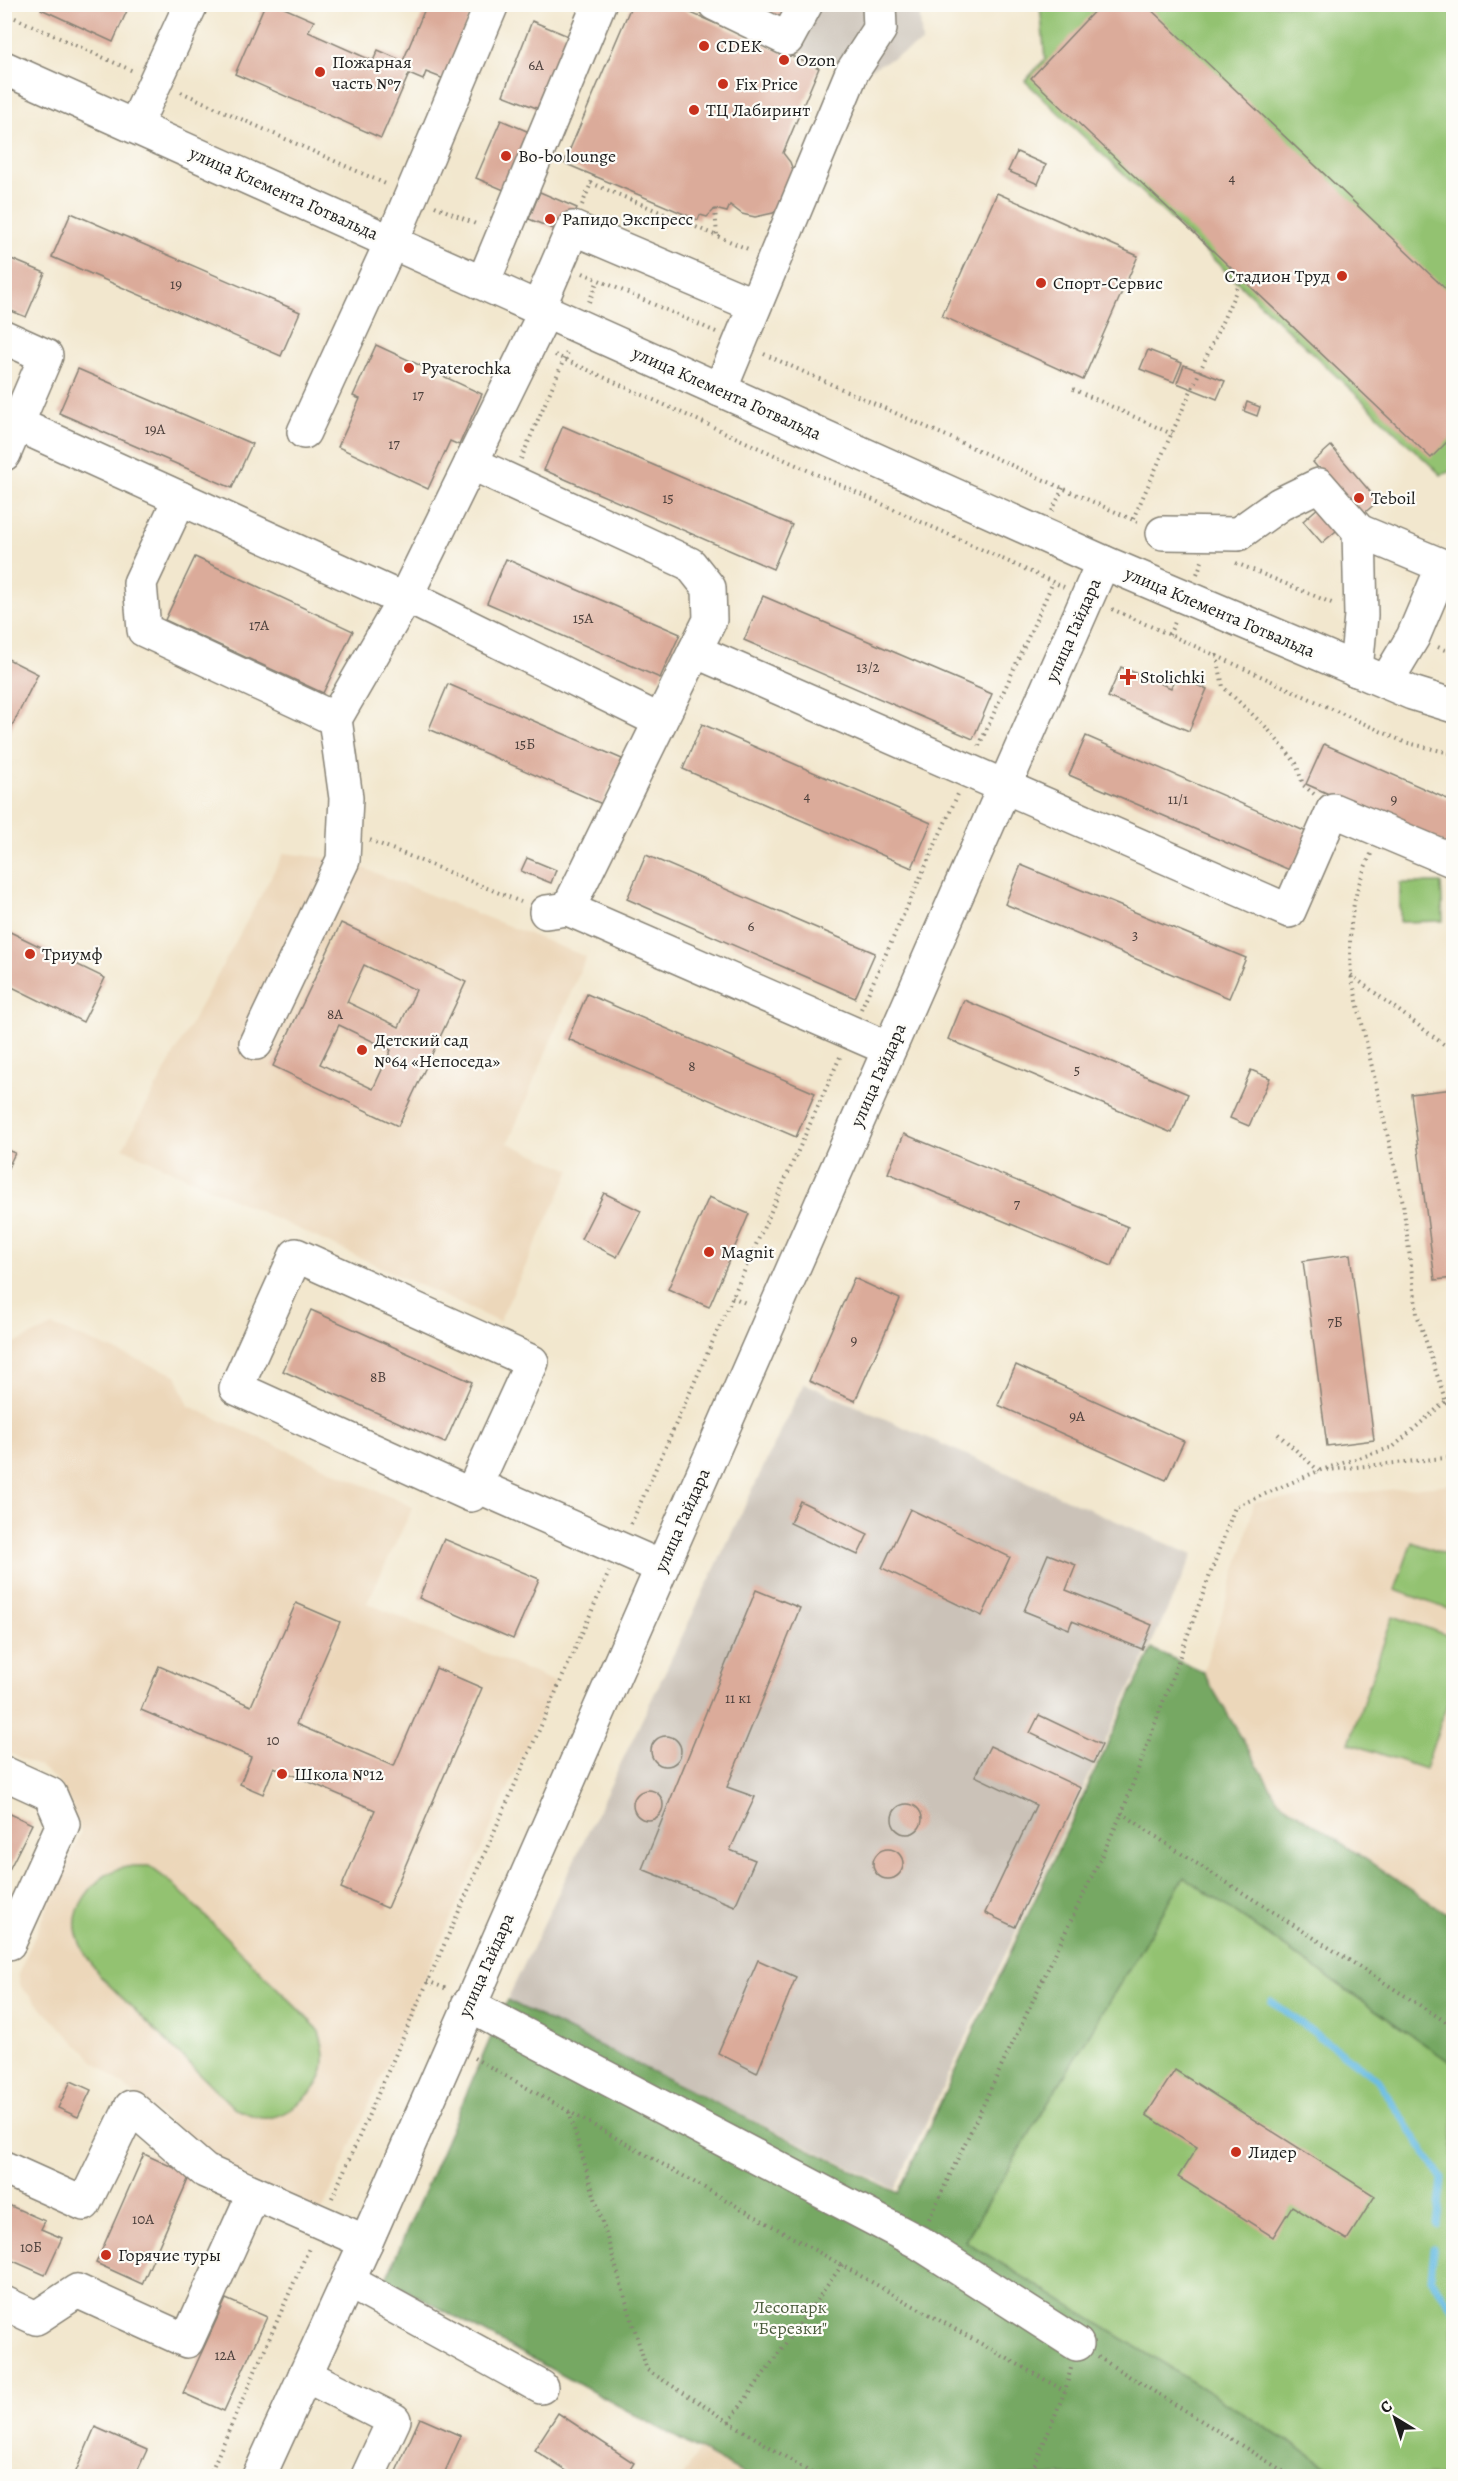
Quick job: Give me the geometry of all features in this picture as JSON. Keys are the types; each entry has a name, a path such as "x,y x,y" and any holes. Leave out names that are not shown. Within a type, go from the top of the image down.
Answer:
{"street":[{"path":"135,126 191,4"},
{"path":"304,432 392,241 492,4"},
{"path":"483,283 599,4"},
{"path":"719,5 787,39 806,4"},
{"path":"720,390 754,305 777,235 852,72 880,29 879,4"},
{"name":"улица Клемента Готвальда","path":"4,68 1103,562 1356,670 1454,706"},
{"path":"256,1043 343,860 346,798 335,719 405,598 530,343 558,262 573,228 754,305"},
{"path":"4,337 46,356 4,454"},
{"path":"17,424 405,598 660,721"},
{"path":"471,463 690,564 709,588 710,620 660,721 557,911 889,1049"},
{"path":"1163,533 1238,534 1280,504 1319,485 1359,531 1443,566 1413,637 1386,682"},
{"path":"180,498 140,583 144,630 335,719"},
{"path":"1356,670 1361,615 1359,531"},
{"name":"улица Гайдара","path":"259,2476 366,2242 468,2005 1103,562"},
{"path":"695,651 1289,911 1333,810 1454,861"},
{"path":"297,1255 532,1362 475,1485 471,1495 236,1388 297,1255"},
{"path":"475,1485 661,1567"},
{"path":"4,1773 50,1794 63,1824 9,1943 4,1943"},
{"path":"468,2005 918,2242 1077,2344"},
{"path":"4,2168 84,2204 132,2107 205,2171 366,2242"},
{"path":"4,2303 36,2318 77,2290 187,2341 254,2193"},
{"path":"348,2281 541,2387"},
{"path":"305,2376 394,2420 368,2476"}],"path":[{"path":"4,13 502,236"},
{"path":"591,183 717,236 777,235"},
{"path":"715,209 717,236"},
{"path":"558,262 1163,533"},
{"path":"1133,519 1242,278"},
{"path":"512,482 598,280"},
{"path":"530,343 1404,742 1454,754"},
{"path":"1073,389 1172,434"},
{"path":"1229,560 1361,615"},
{"path":"1217,657 1223,687 1268,728 1296,763 1303,786 1333,810"},
{"path":"345,830 557,911"},
{"path":"1383,831 1358,882 1348,936 1351,975 1403,1203 1418,1314 1446,1402 1454,1418"},
{"path":"1351,975 1454,1052"},
{"path":"918,2242 1122,1813 1235,1507 1318,1471 1393,1447 1454,1395"},
{"path":"1278,1434 1318,1471 1454,1457"},
{"path":"1122,1813 1174,1849 1454,2026"},
{"path":"471,2056 1065,2391"},
{"path":"569,2112 647,2370 816,2476"},
{"path":"729,2421 842,2265"},
{"path":"1030,2476 1065,2391 1077,2344 1291,2476"}],"shaded area":[{"path":"696,5 919,5 922,43 859,75"},
{"name":"Детский сад №64 «Непоседа»","path":"284,853 343,860 586,957 508,1143 571,1170 499,1322 123,1148"},
{"name":"Школа №12","path":"53,1326 176,1375 189,1406 413,1507 367,1603 555,1682 321,2214 233,2175 95,2062 21,1987 18,1974 81,1833 71,1804 56,1780 42,1768 11,1754 5,1747 4,1348"},
{"path":"804,1383 1193,1555 895,2189 507,2000"},
{"path":"1453,1484 1453,1918 1278,1800 1203,1672 1244,1545 1254,1502"},
{"path":"700,2449 726,2464 747,2476 683,2476"}],"green space":[{"name":"Стадион Труд","path":"1040,5 1453,5 1453,471 1441,475 1025,81 1045,59"},
{"path":"1400,883 1441,883 1443,921 1400,922"},
{"path":"1412,1542 1453,1557 1453,1611 1395,1590"},
{"path":"1393,1616 1453,1637 1453,1687 1425,1769 1349,1743"},
{"name":"Лесопарк \"Березки\"","path":"1152,1649 1203,1672 1278,1800 1453,1918 1453,2064 1184,1877 965,2241 1344,2476 747,2476 386,2279 507,2000 898,2193"},
{"path":"149,1866 172,1883 318,2029 324,2053 322,2074 311,2092 289,2110 278,2116 262,2118 235,2109 99,1975 89,1961 77,1934 76,1924 80,1905 91,1888 107,1875 117,1869"},
{"name":"Лидер","path":"1184,1877 1453,2064 1453,2476 1344,2476 965,2241"}],"building":[{"path":"43,4 130,4 113,42 41,9"},
{"name":"Пожарная часть №7","path":"265,4 275,4 314,21 308,32 373,61 378,50 403,61 427,4 475,4 444,79 426,72 423,80 409,74 381,138 235,74"},
{"name":"ТЦ Лабиринт","path":"632,4 670,4 819,68 783,153 794,173 782,207 773,213 755,217 742,214 730,205 727,212 715,209 707,217 700,215 698,220 564,163"},
{"path":"736,4 793,4 779,31"},
{"path":"1101,4 1145,4 1454,297 1454,435 1431,458 1031,78"},
{"path":"532,21 568,36 539,109 503,95"},
{"name":"Bo-bo lounge","path":"501,120 536,135 511,193 476,178"},
{"path":"1017,152 1046,165 1038,184 1008,171"},
{"path":"540,192 577,208 566,234 529,219"},
{"name":"Спорт-Сервис","path":"997,193 1138,256 1083,380 942,316"},
{"path":"71,213 300,312 281,356 52,257"},
{"path":"4,256 45,273 26,317 4,308"},
{"path":"376,345 482,394 459,445 450,441 428,489 338,447 360,399 353,396"},
{"path":"1148,350 1182,363 1174,382 1140,369"},
{"path":"1184,365 1225,381 1217,399 1177,383"},
{"path":"78,369 252,444 232,488 59,413"},
{"path":"1247,402 1260,407 1257,416 1244,411"},
{"path":"563,426 792,525 773,569 544,470"},
{"path":"1331,446 1378,501 1360,517 1357,513 1322,543 1303,521 1337,491 1313,462"},
{"path":"195,557 353,631 323,693 165,620"},
{"path":"506,559 680,634 660,678 487,603"},
{"path":"763,596 992,694 973,739 744,640"},
{"path":"4,657 38,674 4,742"},
{"path":"1121,667 1171,688 1175,676 1207,689 1189,731 1108,697"},
{"path":"448,684 622,759 602,804 429,729"},
{"path":"702,724 931,823 912,868 683,769"},
{"path":"1086,736 1309,833 1292,871 1069,775"},
{"path":"1324,744 1454,802 1454,849 1306,784"},
{"path":"646,855 875,953 855,998 627,899"},
{"path":"527,858 556,870 551,883 521,871"},
{"path":"1021,865 1246,958 1229,998 1005,904"},
{"path":"341,923 466,982 398,1126 273,1066","holes":["364,965 416,990 399,1027 347,1002","339,1025 391,1050 373,1089 320,1064"]},
{"name":"Триумф","path":"4,929 105,978 83,1022 4,983"},
{"path":"587,994 815,1093 796,1137 568,1039"},
{"path":"964,1000 1188,1094 1172,1133 948,1039"},
{"path":"1251,1070 1270,1078 1249,1126 1230,1118"},
{"path":"1454,1089 1454,1278 1435,1280 1411,1094"},
{"path":"904,1134 1128,1227 1112,1266 888,1173"},
{"path":"4,1149 15,1153 4,1176"},
{"path":"604,1193 641,1211 617,1257 581,1239"},
{"name":"Magnit","path":"709,1197 749,1214 709,1307 668,1289"},
{"path":"1350,1254 1374,1440 1327,1446 1303,1261"},
{"path":"854,1278 900,1299 855,1401 809,1381"},
{"path":"311,1310 472,1382 445,1443 283,1371"},
{"path":"1016,1365 1184,1441 1166,1480 998,1405"},
{"path":"800,1501 868,1534 858,1555 790,1523"},
{"path":"910,1509 1010,1557 982,1616 882,1568"},
{"path":"444,1539 539,1579 513,1639 419,1598"},
{"path":"1048,1554 1076,1565 1066,1590 1152,1625 1142,1649 1072,1621 1069,1629 1024,1611"},
{"path":"756,1590 800,1608 727,1787 755,1797 730,1850 755,1860 735,1906 642,1869"},
{"path":"296,1603 340,1622 296,1724 394,1766 436,1668 482,1688 387,1908 341,1888 375,1810 274,1767 263,1794 240,1784 251,1757 141,1710 159,1666 251,1706"},
{"path":"1039,1715 1102,1745 1093,1763 1030,1733"},
{"path":"666,1736 677,1740 681,1751 677,1762 666,1766 655,1762 651,1751 655,1740"},
{"path":"990,1746 1081,1788 1015,1927 985,1913 1036,1805 975,1776"},
{"path":"648,1790 659,1794 663,1805 659,1816 648,1820 637,1816 633,1805 637,1794"},
{"path":"907,1804 918,1808 922,1819 918,1830 907,1834 896,1830 892,1819 896,1808"},
{"path":"4,1811 32,1824 4,1880"},
{"path":"888,1849 899,1853 903,1864 899,1875 888,1879 877,1875 873,1864 877,1853"},
{"path":"758,1960 796,1977 757,2073 718,2053"},
{"path":"1175,2070 1375,2196 1347,2240 1292,2206 1273,2237 1178,2177 1197,2147 1146,2115"},
{"path":"71,2081 91,2090 78,2117 58,2108"},
{"path":"144,2154 190,2175 142,2284 96,2263"},
{"path":"4,2203 45,2221 41,2229 62,2238 45,2275 4,2257"},
{"path":"226,2299 267,2317 224,2411 183,2393"},
{"path":"558,2413 634,2463 626,2476 574,2476 534,2450"},
{"path":"420,2418 461,2436 443,2476 394,2476"},
{"path":"95,2427 147,2450 135,2476 74,2476"}],"waterway":[{"path":"1271,2001 1377,2079 1442,2179 1437,2224"},
{"path":"1434,2248 1431,2278 1454,2310"}],"place":[{"name":"CDEK","path":"704,46"},
{"name":"Ozon","path":"784,60"},
{"name":"Пожарная часть №7","path":"320,72"},
{"name":"Fix Price","path":"723,84"},
{"name":"ТЦ Лабиринт","path":"694,110"},
{"name":"Bo-bo lounge","path":"506,156"},
{"name":"Рапидо Экспресс","path":"550,219"},
{"name":"Стадион Труд","path":"1342,276"},
{"name":"Спорт-Сервис","path":"1041,283"},
{"name":"Pyaterochka","path":"409,368"},
{"name":"Teboil","path":"1359,498"},
{"name":"Stolichki","path":"1128,677"},
{"name":"Триумф","path":"30,954"},
{"name":"Детский сад №64 «Непоседа»","path":"362,1050"},
{"name":"Magnit","path":"709,1252"},
{"name":"Школа №12","path":"282,1774"},
{"name":"Лидер","path":"1236,2152"},
{"name":"Горячие туры","path":"106,2255"}]}
